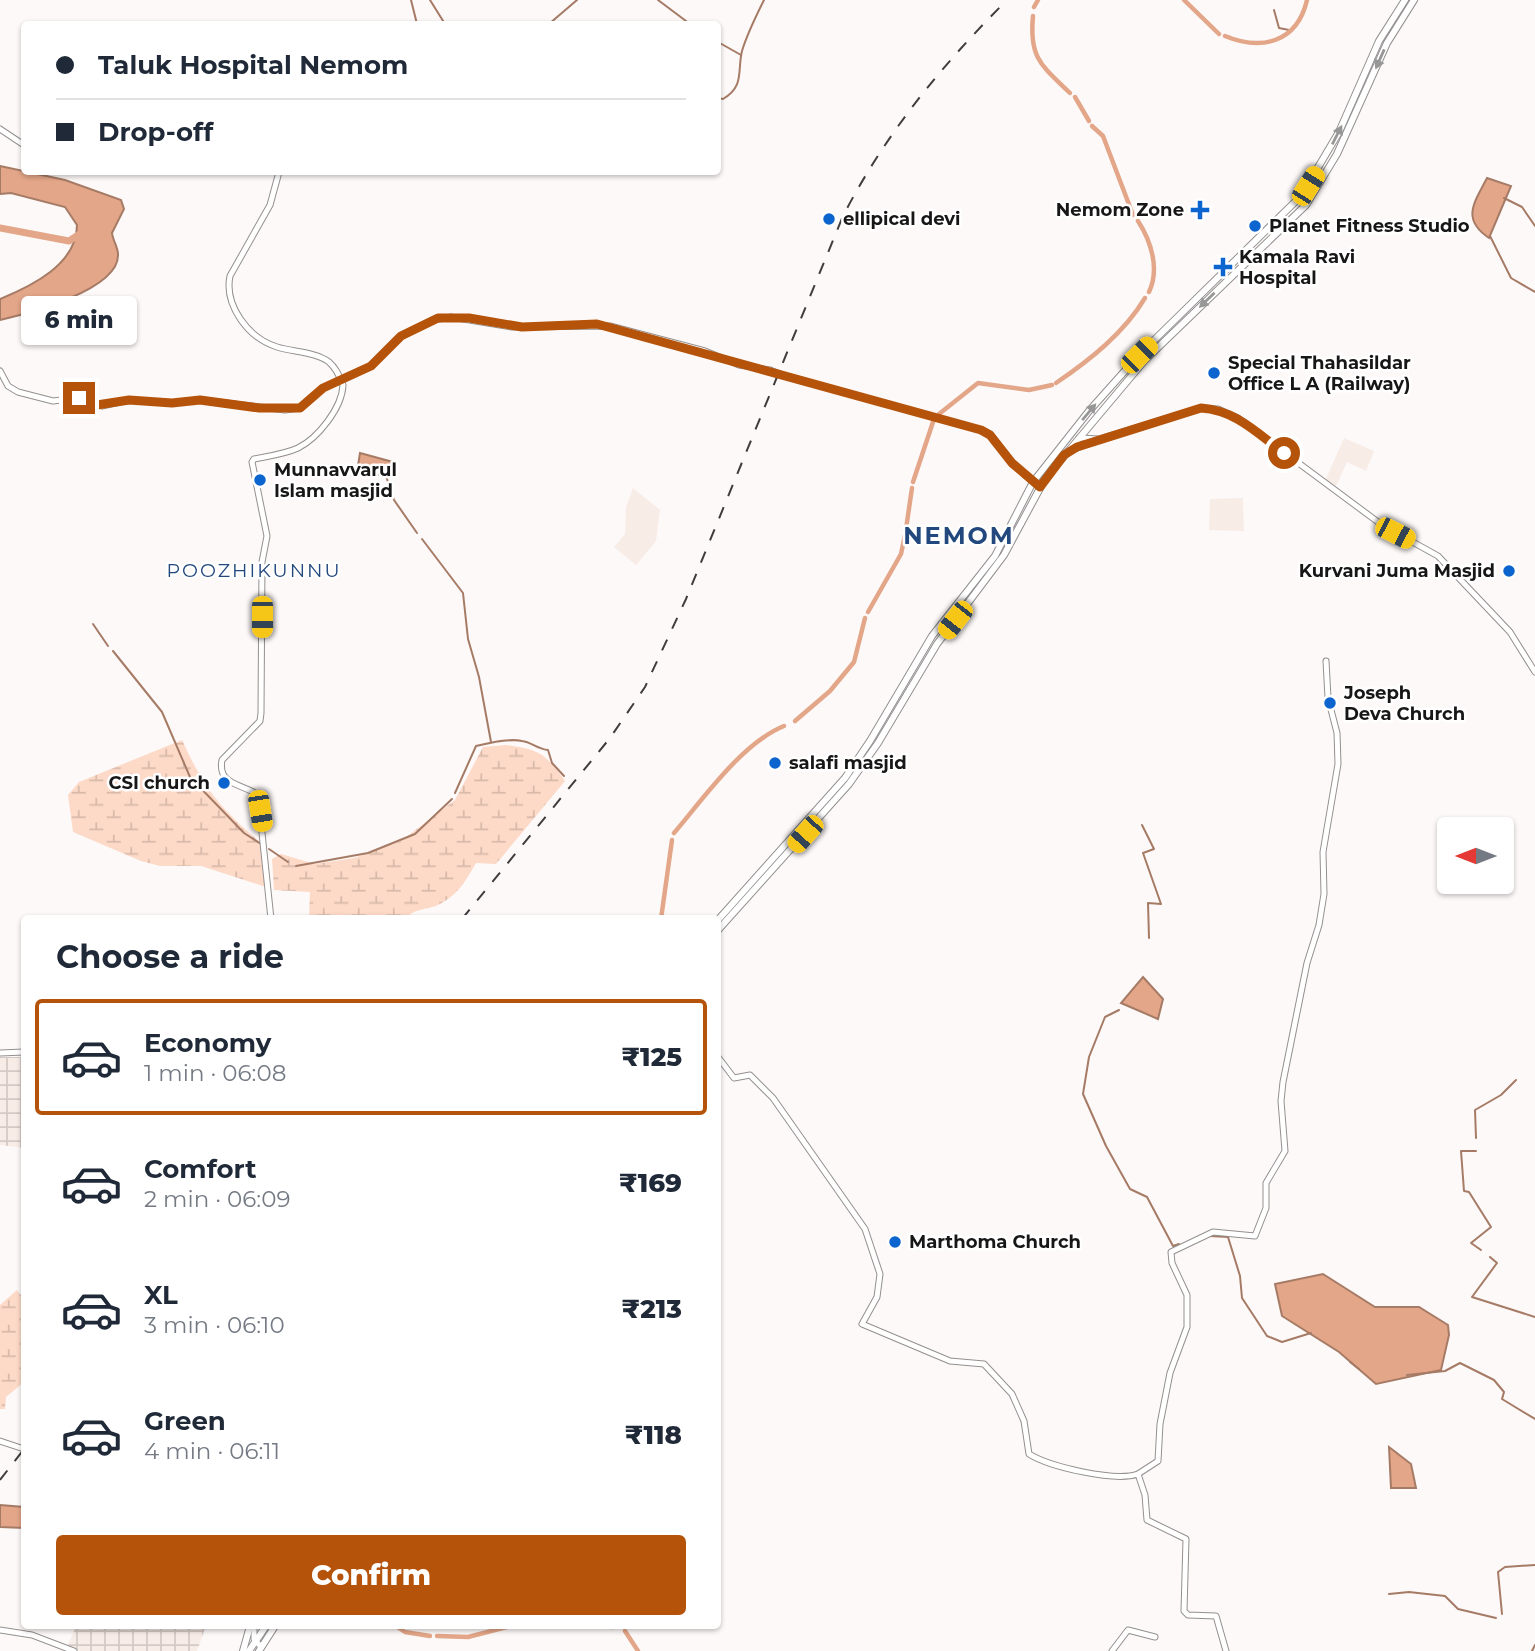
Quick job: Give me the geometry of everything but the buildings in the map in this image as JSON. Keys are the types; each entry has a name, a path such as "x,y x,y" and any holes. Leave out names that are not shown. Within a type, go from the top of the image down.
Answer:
{"main road":[{"path":"721,927 849,784 878,743 937,644 1003,555 1040,487 1064,455 1146,360 1294,205 1321,166 1379,41 1405,0"},
{"path":"721,917 845,778 932,636 995,556 1033,482 1071,433 1139,355 1266,237 1301,211 1348,134 1387,44 1414,0"},
{"path":"1071,433 1079,438"},
{"path":"243,1651 251,1629"},
{"path":"256,1648 265,1629"},
{"path":"256,1648 272,1629"}],"street":[{"path":"0,129 21,143"},
{"path":"271,915 258,796 234,786 227,780 221,768 222,760 260,721 261,713 262,562 267,536 252,462 254,459 288,452 307,442 340,403 343,393 341,379 323,359 267,343 251,330 231,303 230,276 270,205 278,175"},
{"path":"0,371 8,386 18,392 53,401 79,398 102,406 129,400 172,403 200,400 285,410 300,408 323,388 371,366 401,336 433,320 451,317 512,327 610,326 705,351 739,365 770,370 981,430 990,435 1012,463 1040,487"},
{"path":"1064,455 1099,439 1201,408 1218,409 1238,418 1382,525 1438,556 1510,632 1535,672"},
{"path":"1079,438 1099,439"},
{"path":"721,1062 734,1078 750,1074 773,1098 865,1229 880,1274 877,1297 862,1324 950,1362 984,1364 1012,1394 1024,1421 1029,1454 1049,1464 1123,1477 1138,1474 1158,1461 1160,1424 1170,1373 1187,1326 1187,1295 1172,1263 1171,1252 1213,1232 1255,1236 1266,1208 1266,1183 1285,1151 1281,1101 1283,1082 1307,963 1319,925 1324,894 1322,852 1335,795 1339,758 1337,733 1328,698 1326,661"},
{"path":"0,1052 21,1052"},
{"path":"0,1441 21,1448"},
{"path":"1138,1474 1143,1485 1147,1520 1186,1539 1184,1611 1188,1615 1216,1616 1226,1651"},
{"path":"253,1629 256,1648"},
{"path":"0,1630 32,1635 74,1651"},
{"path":"1112,1651 1128,1630 1155,1637"},
{"path":"246,1640 256,1648"}],"shaded area":[{"path":"0,166 21,171 21,175 42,175 65,180 121,200 124,209 112,233 118,254 115,267 104,279 70,298 0,320 0,299 38,280 61,262 75,239 77,225 65,207 11,193 0,194"},
{"path":"1487,178 1511,186 1489,238 1480,231 1473,217 1475,203"},
{"path":"1344,438 1374,451 1366,471 1347,462 1336,486 1325,481"},
{"path":"360,453 393,462 389,476 357,472"},
{"path":"633,488 660,510 656,541 636,565 614,547 625,534 626,507"},
{"path":"1243,498 1244,531 1209,530 1210,499"},
{"path":"1143,977 1163,999 1158,1019 1121,1003"},
{"path":"0,1057 21,1057 21,1148 0,1145"},
{"path":"1323,1274 1375,1307 1419,1307 1448,1325 1449,1335 1441,1370 1376,1384 1339,1352 1282,1316 1275,1284"},
{"path":"1389,1447 1411,1464 1416,1488 1391,1488"},
{"path":"0,1505 21,1507 21,1528 0,1527"},
{"path":"75,1629 205,1629 197,1651 80,1651 68,1645"}],"green space":[{"path":"182,740 198,772 215,797 261,843 266,887 201,866 160,866 141,861 73,832 68,795 79,782"},
{"path":"506,745 534,751 547,759 565,781 496,864 476,863 461,886 447,900 409,915 309,915 310,892 274,890 272,859 281,854 315,864 354,858 401,841 455,800 483,747"},
{"path":"17,1290 21,1295 21,1384 6,1397 5,1409 0,1409 0,1305"}],"waterway":[{"path":"411,0 416,21"},
{"path":"430,0 443,21"},
{"path":"552,21 577,0"},
{"path":"658,0 686,21"},
{"path":"721,99 735,89 742,51 764,0"},
{"path":"1034,7 1038,0"},
{"path":"1184,0 1219,34"},
{"path":"1225,36 1252,43 1276,40 1295,26 1307,0"},
{"path":"1274,10 1279,28 1289,30"},
{"path":"1033,16 1033,42 1039,60 1070,93"},
{"path":"721,44 741,55"},
{"path":"1075,97 1089,121"},
{"path":"1092,126 1103,136 1133,215"},
{"path":"1504,198 1522,207 1535,226"},
{"path":"1138,221 1147,237 1154,265 1149,292"},
{"path":"0,228 69,241 83,232"},
{"path":"1490,236 1511,278 1535,292"},
{"path":"1056,383 1105,345 1127,323 1145,298"},
{"path":"939,414 978,383 1029,390 1052,385"},
{"path":"913,482 934,419"},
{"path":"385,473 394,500 417,533"},
{"path":"906,529 912,488"},
{"path":"868,612 901,554 905,535"},
{"path":"422,539 463,593 468,639 479,677 491,742"},
{"path":"795,721 830,691 854,662 865,618"},
{"path":"93,624 108,646"},
{"path":"113,651 162,712 190,777 244,833 261,844"},
{"path":"674,833 738,758 768,734 784,726"},
{"path":"455,793 476,746 499,741 522,741 548,750 552,763 564,776"},
{"path":"296,866 368,853 415,834 452,799"},
{"path":"1142,825 1154,849 1143,853 1161,904 1148,903 1149,938"},
{"path":"662,915 672,840"},
{"path":"269,849 288,862"},
{"path":"1119,1010 1105,1017 1089,1057 1083,1094 1106,1146 1130,1189 1147,1197 1173,1246 1179,1244"},
{"path":"1476,1138 1475,1110 1501,1095 1516,1080"},
{"path":"1476,1151 1461,1151 1464,1191 1469,1192 1491,1227 1471,1243 1481,1250"},
{"path":"1210,1236 1228,1237 1240,1276 1242,1298 1267,1336 1282,1342 1311,1333"},
{"path":"1490,1257 1497,1263 1472,1297 1535,1317"},
{"path":"1350,1362 1359,1369"},
{"path":"1407,1375 1445,1371 1460,1363 1494,1380 1504,1392 1502,1399 1535,1419"},
{"path":"1502,1614 1498,1572 1505,1567 1535,1565"},
{"path":"1389,1594 1409,1592 1445,1596 1458,1609 1496,1618"},
{"path":"400,1629 430,1636"},
{"path":"437,1636 468,1637 499,1629"},
{"path":"625,1631 638,1651"},
{"path":"1532,1651 1535,1645"}],"railway":[{"path":"465,915 610,738 645,687 686,599 843,216 877,157 916,102 937,75 1007,0"},
{"path":"0,1480 21,1453"}],"place":[{"name":"Nemom Zone","path":"1200,210"},
{"name":"ellipical devi","path":"829,219"},
{"name":"Planet Fitness Studio","path":"1255,226"},
{"name":"Kamala Ravi Hospital","path":"1223,267"},
{"name":"Special Thahasildar Office L A (Railway)","path":"1214,373"},
{"name":"Munnavvarul Islam masjid","path":"260,480"},
{"name":"Kurvani Juma Masjid","path":"1509,571"},
{"name":"Joseph Deva Church","path":"1330,703"},
{"name":"salafi masjid","path":"775,763"},
{"name":"CSI church","path":"224,783"},
{"name":"Marthoma Church","path":"895,1242"}],"district":[{"name":"NEMOM","path":"959,535"},
{"name":"POOZHIKUNNU","path":"254,570"}],"route":[{"path":"79,398 97,405 111,405 129,400 172,403 200,400 259,408 300,408 323,388 371,366 376,358 401,336 433,320 451,317 512,327 597,324 610,326 705,351 748,368 770,370 937,416 990,435 1012,463 1040,487 1064,455 1077,447 1201,408 1218,409 1238,418 1284,453"}]}
